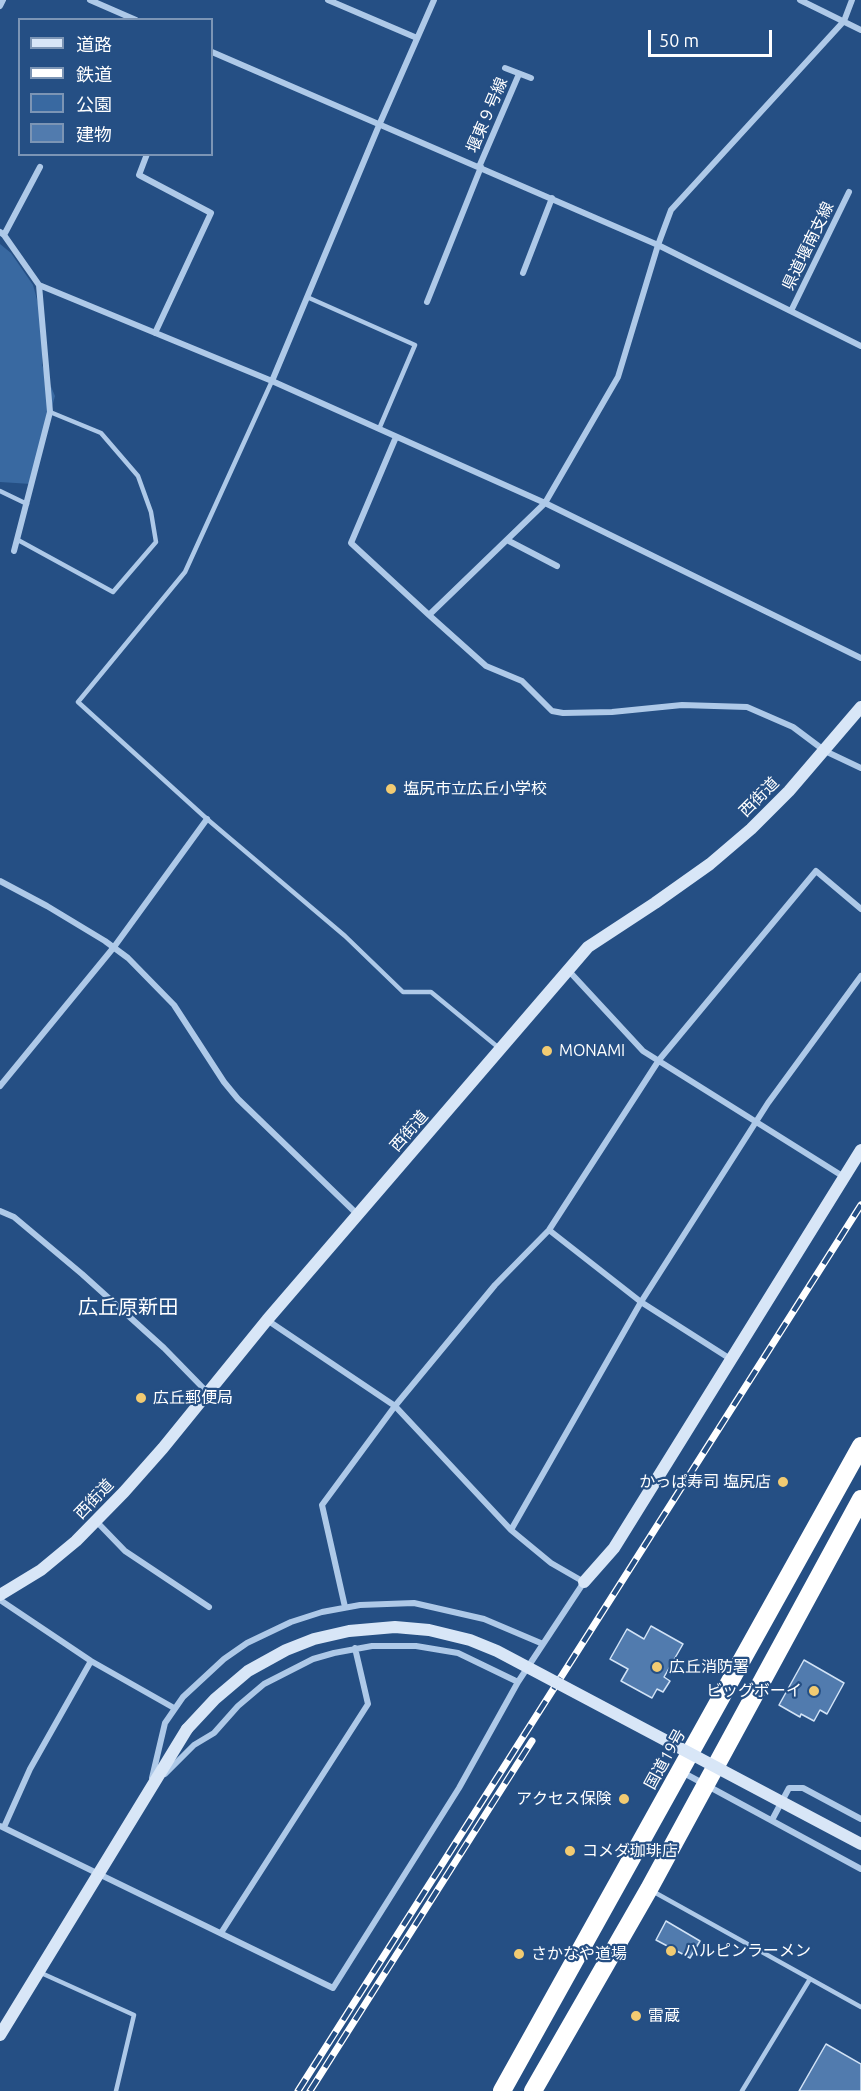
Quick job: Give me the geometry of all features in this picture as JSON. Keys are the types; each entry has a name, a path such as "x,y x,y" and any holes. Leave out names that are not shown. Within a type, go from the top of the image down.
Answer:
{"highway":[{"name":"国道19号","path":"502,2091 861,1446"},
{"path":"533,2091 649,1889 861,1499"}],"street":[{"path":"0,6 3,0"},
{"path":"90,0 131,18"},
{"path":"328,0 417,38"},
{"path":"272,381 434,0"},
{"path":"800,0 861,30"},
{"path":"429,615 545,503 618,377 658,245 671,210 844,21 852,0"},
{"path":"213,52 658,245 861,346"},
{"path":"505,68 531,78"},
{"name":"堰東９号線","path":"427,302 519,74"},
{"path":"146,156 139,175 211,213 155,333"},
{"path":"14,551 51,412 39,285 2,233 40,167"},
{"name":"県道堰南支線","path":"791,311 849,192"},
{"path":"523,273 552,198"},
{"path":"39,285 272,381 545,503 861,658"},
{"path":"396,436 351,543 486,666 522,681 552,711 563,713 612,712 682,705 747,707 793,727 825,751 861,768"},
{"path":"507,540 557,566"},
{"name":"西街道","path":"0,1595 41,1570 76,1540 124,1492 163,1448 267,1320 588,947 710,864 743,836 825,751 861,707"},
{"path":"0,1086 114,947 207,819"},
{"path":"345,1607 321,1505 395,1406 495,1285 549,1230 659,1060 816,871 861,909"},
{"path":"0,881 47,906 128,958 174,1005 224,1082 238,1099 358,1215"},
{"path":"568,970 643,1051 844,1177"},
{"path":"510,1530 641,1302 768,1103 861,976"},
{"path":"91,1661 30,1769 2,1826 333,1988 459,1788 518,1682 584,1582 614,1548 861,1150"},
{"path":"0,1211 14,1217 82,1274 164,1348 207,1392"},
{"path":"549,1230 641,1302 732,1360"},
{"path":"267,1320 395,1406 510,1530 551,1563 584,1582"},
{"path":"96,1521 125,1551 209,1607"},
{"path":"0,1600 91,1661 174,1708"},
{"path":"149,1789 165,1723 174,1708 202,1678 224,1659 247,1643 291,1622 345,1607 414,1603 484,1618 543,1644"},
{"path":"0,2035 187,1729 248,1671 286,1650 314,1639 349,1631 395,1627 429,1630 470,1640 497,1651 861,1844"},
{"path":"149,1789 194,1745 214,1734 238,1706 264,1684 313,1659 356,1648 416,1646 458,1653 518,1682"},
{"path":"221,1933 368,1704 356,1648"},
{"path":"681,1771 861,1869"},
{"path":"772,1820 789,1788 803,1788 861,1819"}],"lane":[{"path":"307,297 415,345 379,429"},
{"path":"272,381 185,573 78,702 207,819 345,936 404,992 431,992 501,1050"},
{"path":"18,540 113,592 156,542 151,512 138,476 101,433 51,412"},
{"path":"0,491 27,504"},
{"path":"649,1889 861,2007"},
{"path":"39,1972 134,2015 116,2091"},
{"path":"742,2091 810,1979"}],"green space":[{"path":"0,244 11,253 33,285 44,325 42,365 55,396 31,484 0,482"}],"building":[{"path":"651,1626 683,1644 664,1677 670,1681 663,1692 657,1689 652,1698 621,1681 628,1669 610,1659 627,1629 644,1639"},
{"path":"804,1660 844,1683 827,1714 820,1710 814,1721 801,1714 800,1717 779,1705"},
{"path":"666,1921 700,1941 690,1958 656,1940"},
{"path":"826,2044 861,2064 861,2091 799,2091"}],"railway":[{"path":"298,2091 861,1205"},
{"path":"310,2091 532,1741"}],"place":[{"name":"塩尻市立広丘小学校","path":"391,789"},
{"name":"MONAMI","path":"547,1051"},
{"name":"広丘郵便局","path":"141,1398"},
{"name":"かっぱ寿司 塩尻店","path":"783,1482"},
{"name":"広丘消防署","path":"657,1667"},
{"name":"ビッグボーイ","path":"814,1691"},
{"name":"アクセス保険","path":"624,1799"},
{"name":"コメダ珈琲店","path":"570,1851"},
{"name":"ハルピンラーメン","path":"671,1951"},
{"name":"さかなや道場","path":"519,1954"},
{"name":"雷蔵","path":"636,2016"}],"district":[{"name":"広丘原新田","path":"128,1307"}]}
